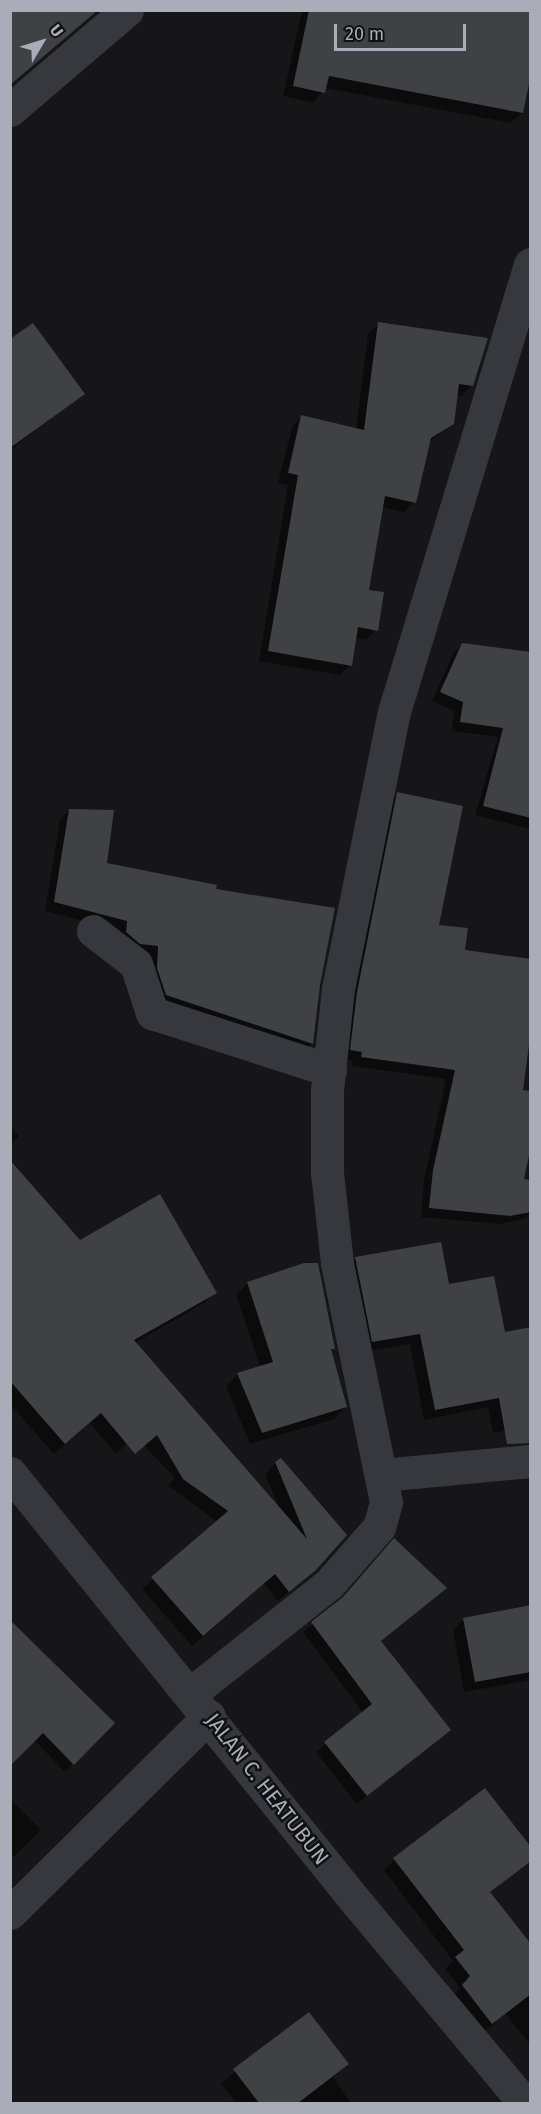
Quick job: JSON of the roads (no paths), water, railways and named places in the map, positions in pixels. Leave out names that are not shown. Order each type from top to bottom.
[{"type":"street","points":[[10,110],[127,10]]},
{"type":"street","points":[[10,1913],[200,1704],[321,1591],[361,1551],[379,1527],[386,1502],[382,1475],[355,1365],[337,1263],[327,1173],[330,1070],[338,989],[394,712],[531,264]]},
{"type":"street","points":[[93,931],[136,964],[152,1013],[330,1070]]},
{"type":"street","points":[[382,1475],[531,1461]]},
{"type":"street","name":"JALAN C. HEATUBUN","points":[[10,1473],[200,1704],[358,1904],[525,2103]]}]
